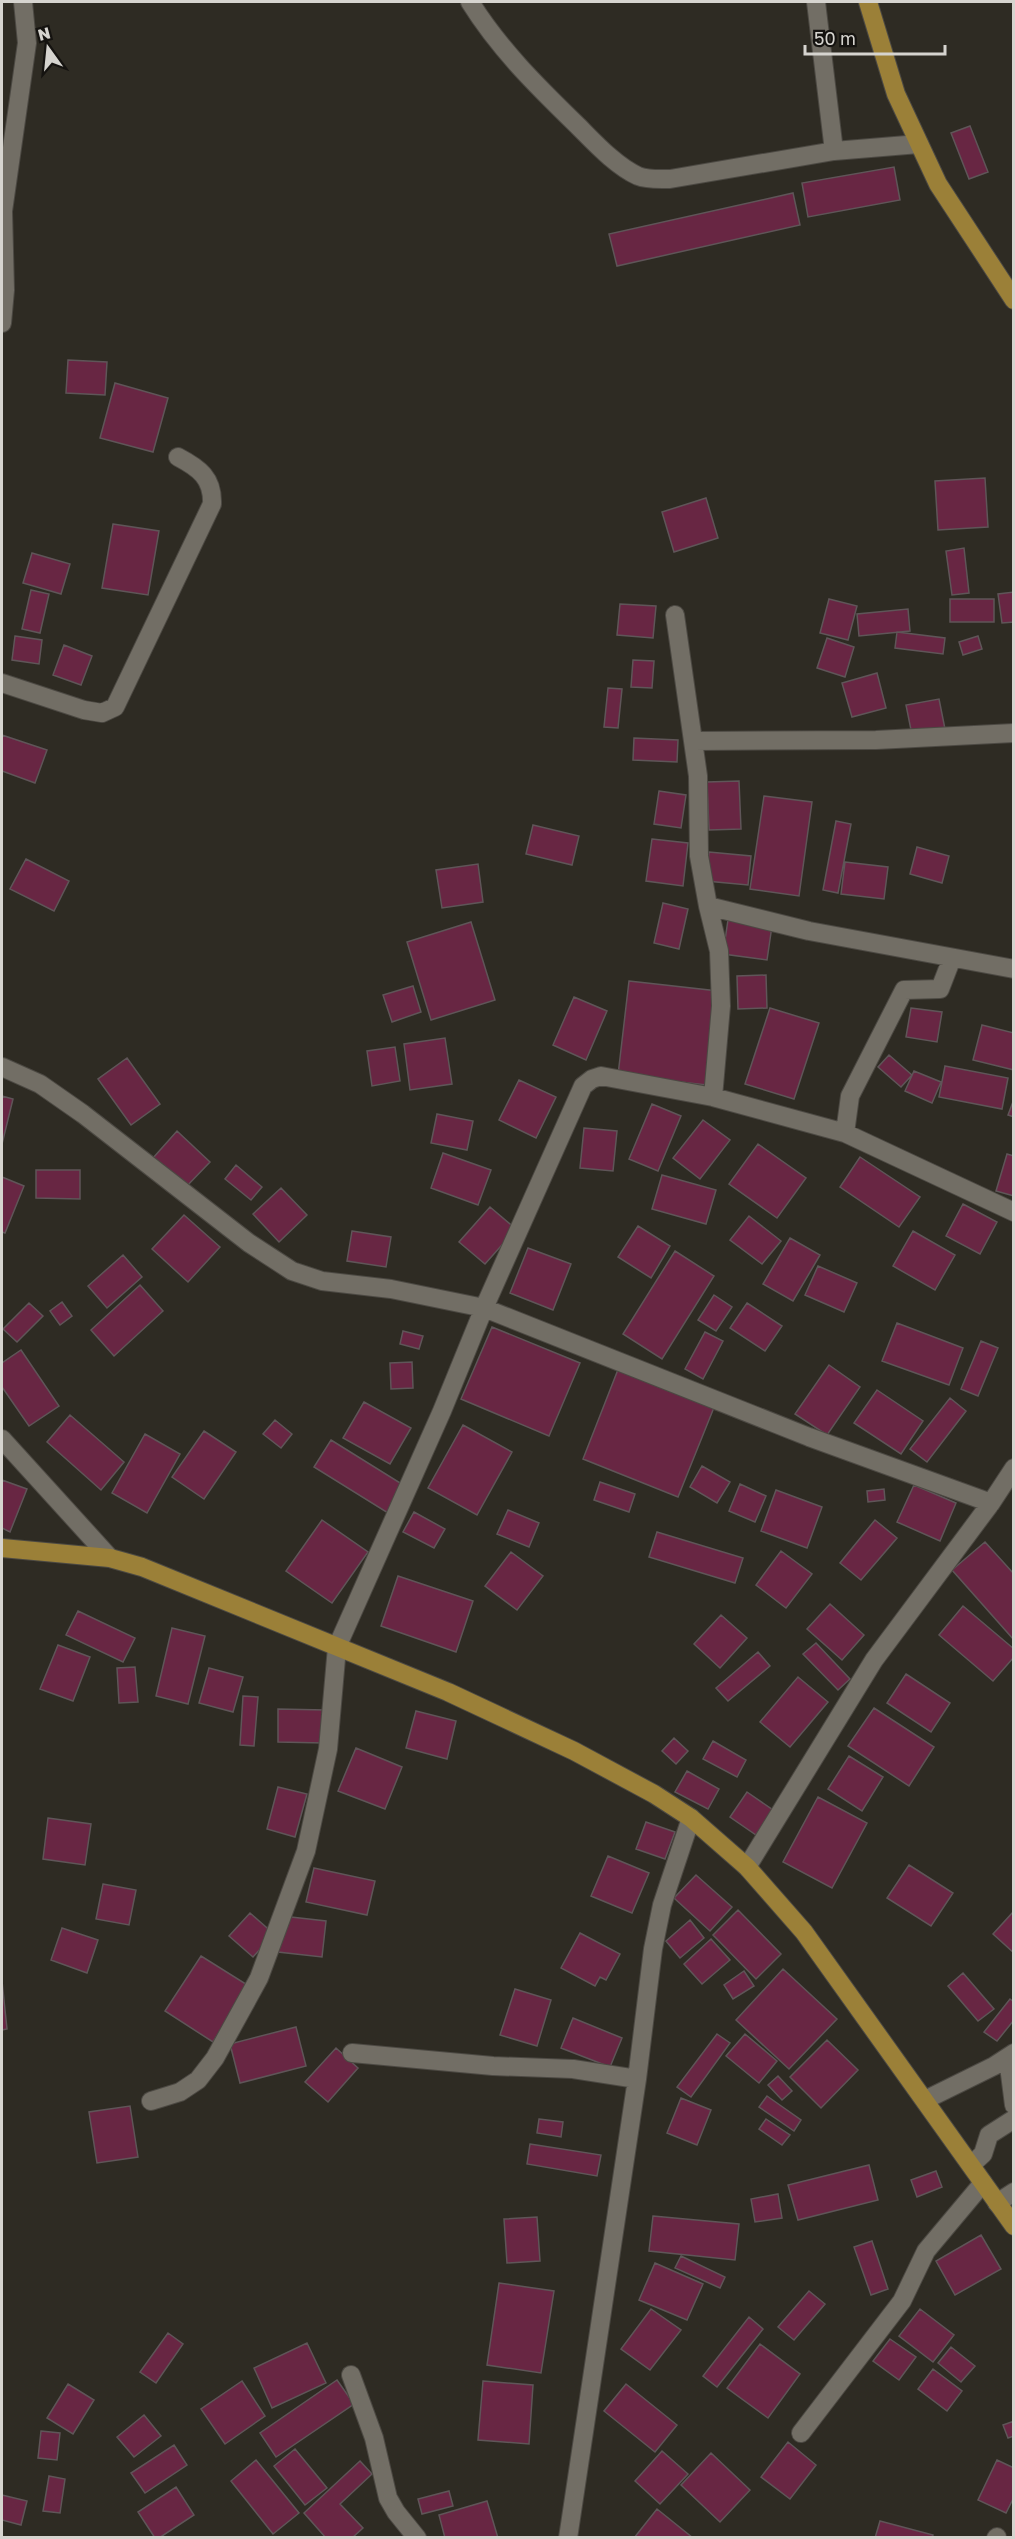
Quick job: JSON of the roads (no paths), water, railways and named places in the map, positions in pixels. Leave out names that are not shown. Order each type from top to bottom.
[{"type":"main road","points":[[868,2],[896,93],[938,184],[1014,300]]},
{"type":"main road","points":[[2,1548],[110,1558],[142,1567],[448,1692],[574,1751],[654,1794],[691,1818],[747,1867],[804,1932],[1014,2226]]},
{"type":"street","points":[[2,323],[5,290],[3,211],[27,43],[23,2]]},
{"type":"street","points":[[470,2],[488,31],[518,67],[603,150],[637,176],[650,180],[670,178],[834,151],[919,144]]},
{"type":"street","points":[[816,2],[834,151]]},
{"type":"street","points":[[2,683],[84,710],[102,713],[115,708],[212,504],[213,491],[201,470],[178,457]]},
{"type":"street","points":[[675,615],[698,776],[699,856],[719,951],[721,985],[713,1097]]},
{"type":"street","points":[[693,741],[876,740],[1014,733]]},
{"type":"street","points":[[708,906],[809,931],[1014,969]]},
{"type":"street","points":[[845,1133],[850,1096],[904,990],[940,989],[952,958]]},
{"type":"street","points":[[2,1067],[40,1084],[249,1243],[292,1271],[322,1281],[391,1289],[483,1308],[809,1437],[991,1503]]},
{"type":"street","points":[[151,2101],[180,2092],[198,2080],[215,2058],[259,1978],[306,1851],[328,1749],[337,1647],[442,1412],[483,1308],[584,1086],[592,1079],[602,1076],[713,1097],[845,1133],[1014,1212]]},
{"type":"street","points":[[2,1439],[110,1558]]},
{"type":"street","points":[[747,1867],[874,1660],[991,1503],[1014,1468]]},
{"type":"street","points":[[568,2538],[637,2079],[653,1949],[662,1905],[691,1818]]},
{"type":"street","points":[[352,2053],[493,2066],[582,2069],[637,2079]]},
{"type":"street","points":[[925,2100],[1011,2056],[1014,2105]]},
{"type":"street","points":[[971,2166],[983,2154],[989,2135],[1014,2119]]},
{"type":"street","points":[[801,2433],[902,2301],[926,2252],[983,2183]]},
{"type":"street","points":[[997,2203],[1014,2192]]},
{"type":"street","points":[[351,2375],[374,2438],[388,2498],[417,2538]]}]
